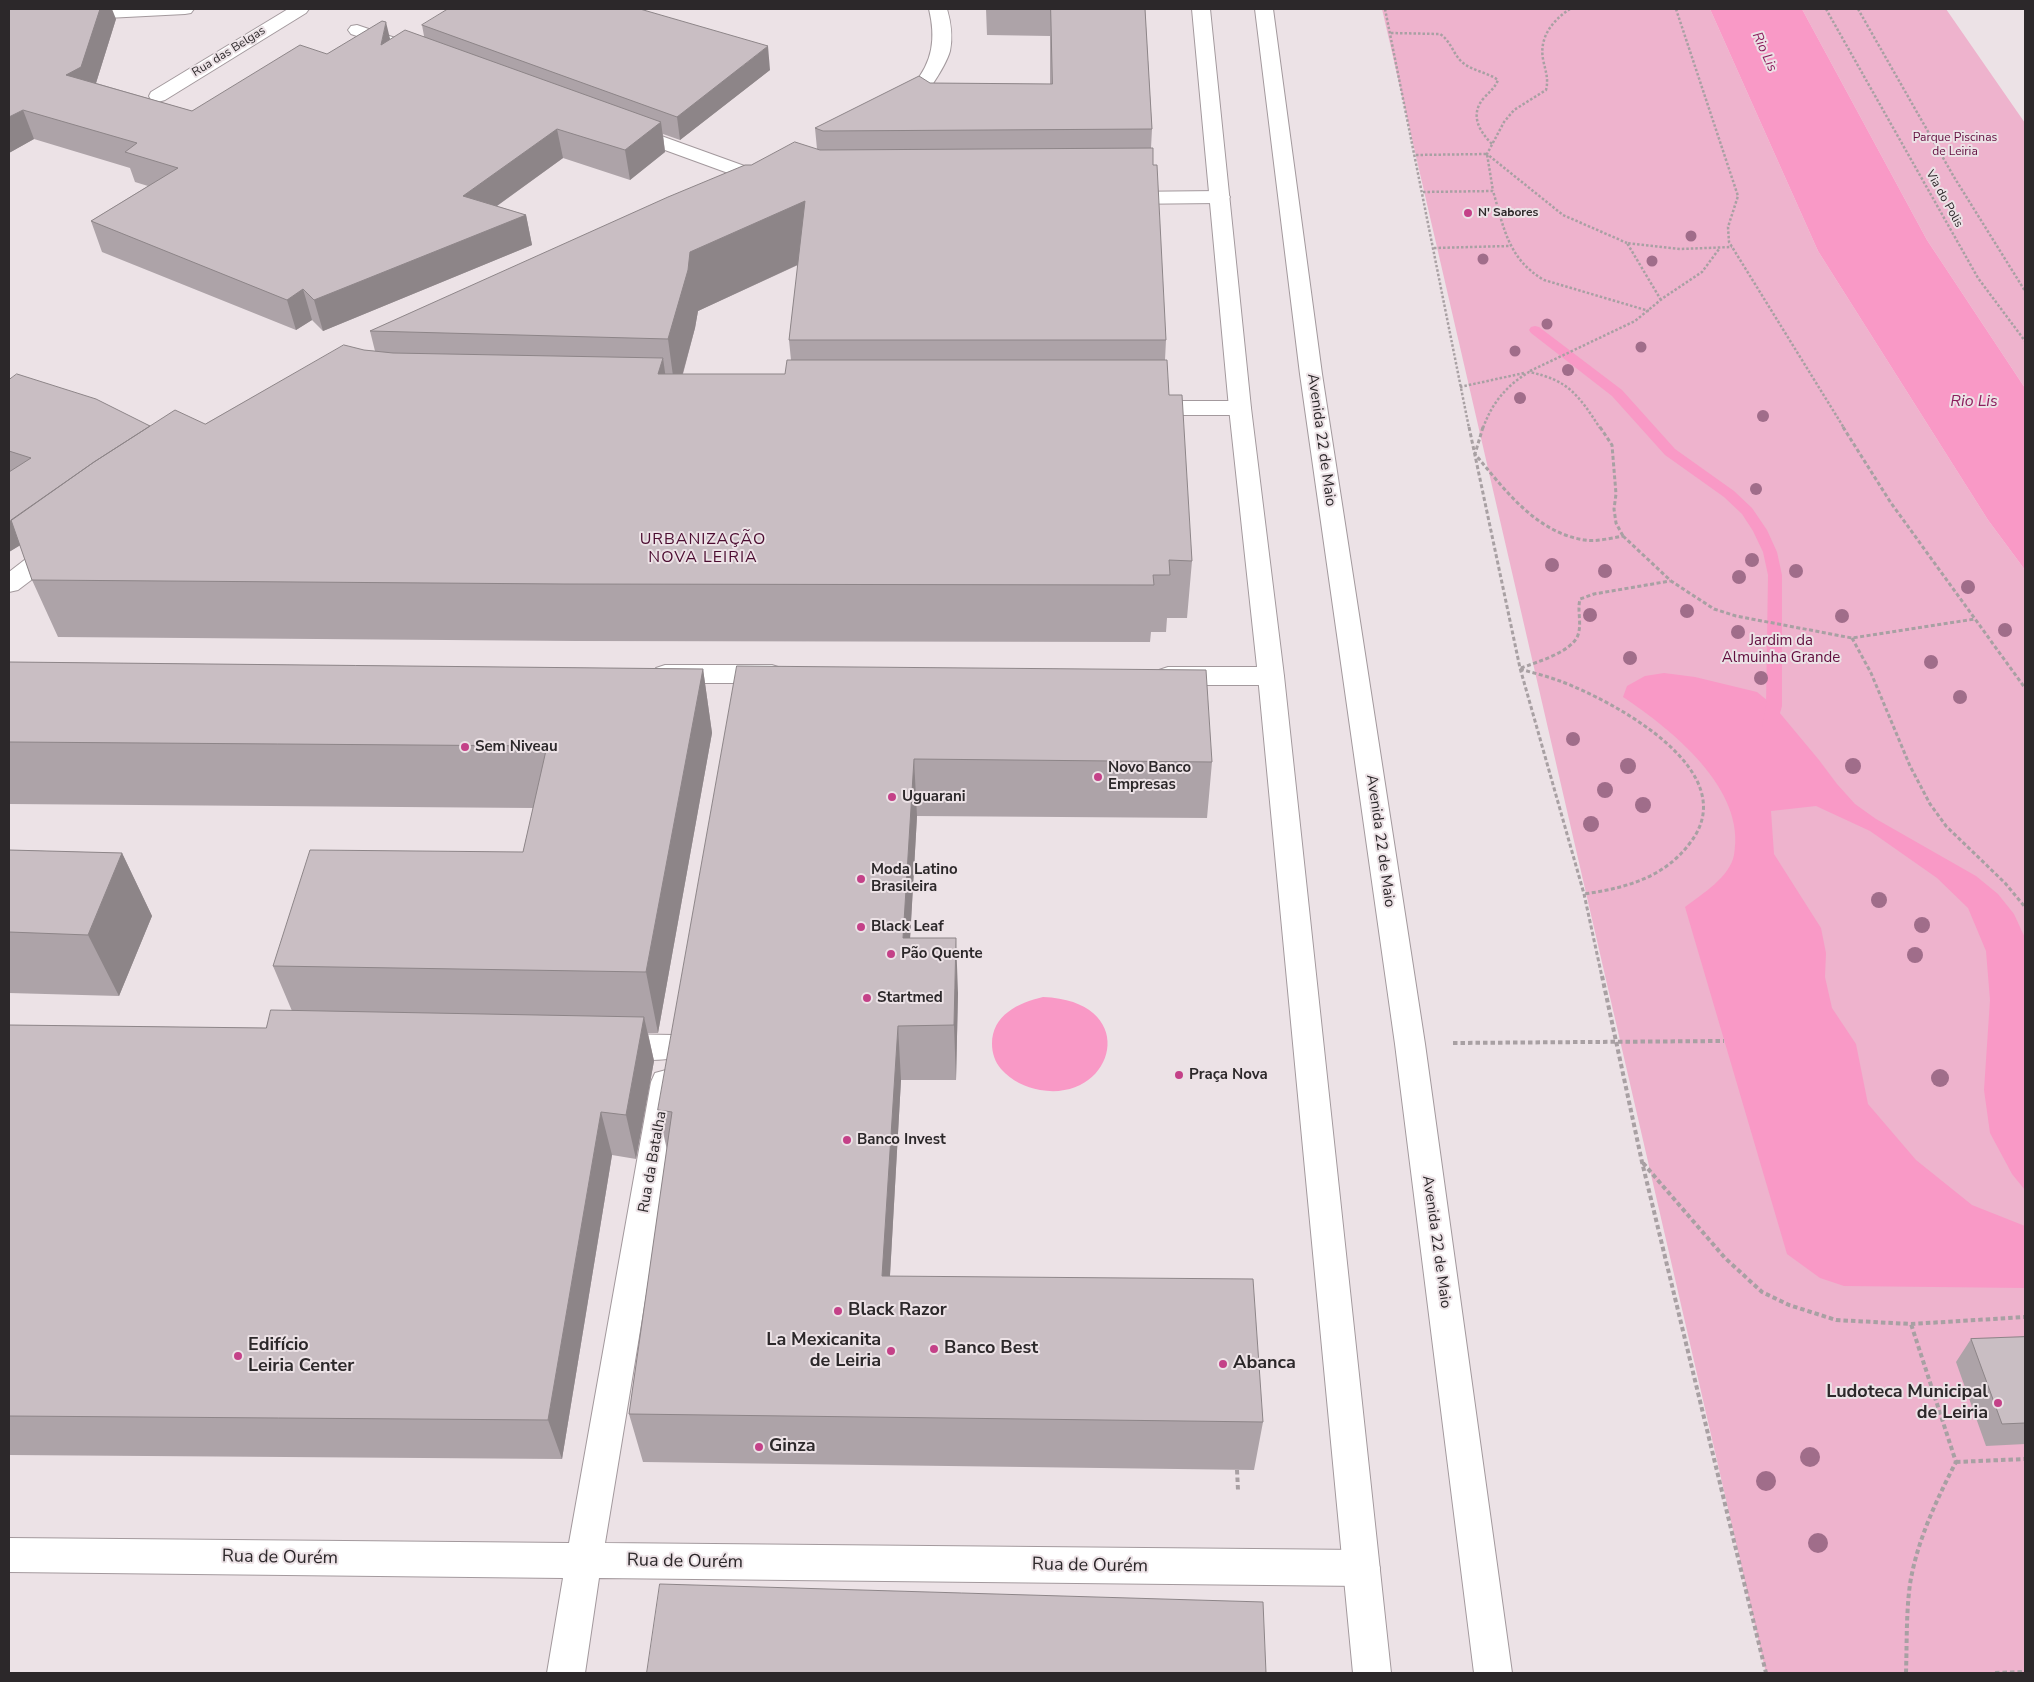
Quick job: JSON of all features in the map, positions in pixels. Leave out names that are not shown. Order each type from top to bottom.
[{"type":"main road","points":[[9,18],[185,9]]},
{"type":"main road","name":"Rua das Belgas","points":[[158,96],[300,9]]},
{"type":"main road","points":[[882,122],[921,89],[942,52],[943,32],[938,9]]},
{"type":"main road","points":[[1201,9],[1240,408],[1271,676],[1372,1673]]},
{"type":"main road","name":"Avenida 22 de Maio","points":[[1264,9],[1312,374],[1410,1044],[1493,1673]]},
{"type":"main road","points":[[357,30],[413,51]]},
{"type":"main road","points":[[609,123],[780,180],[741,194]]},
{"type":"main road","points":[[1103,198],[1220,197]]},
{"type":"main road","points":[[1130,408],[1240,408]]},
{"type":"main road","points":[[9,584],[73,536]]},
{"type":"main road","points":[[638,674],[734,688],[796,674]]},
{"type":"main road","points":[[1144,676],[1271,676]]},
{"type":"main road","name":"Rua da Batalha","points":[[566,1673],[678,1017]]},
{"type":"main road","points":[[584,1045],[673,1046]]},
{"type":"main road","name":"Rua de Ourém","points":[[9,1555],[1362,1568]]},
{"type":"path","points":[[1384,9],[1391,33],[1424,192],[1460,387],[1520,668],[1584,894],[1642,1162],[1766,1673]]},
{"type":"path","points":[[1570,9],[1554,21],[1546,32],[1542,47],[1543,59],[1548,70],[1549,79],[1546,90],[1514,110],[1504,122],[1487,154],[1493,192],[1509,246],[1522,266],[1531,274],[1649,311]]},
{"type":"path","points":[[1676,9],[1738,196],[1728,227],[1729,242],[1891,503],[2025,688]]},
{"type":"path","name":"Via do Polis","points":[[1826,9],[1978,278],[2025,341]]},
{"type":"path","points":[[1858,9],[1954,177],[2025,291]]},
{"type":"path","points":[[1391,33],[1440,34],[1446,37],[1459,59],[1467,66],[1493,76],[1498,80],[1497,84],[1482,100],[1476,113],[1477,124],[1481,133],[1492,144]]},
{"type":"path","points":[[1416,155],[1487,154],[1563,215],[1627,243],[1663,249],[1719,249],[1732,247]]},
{"type":"path","points":[[1424,192],[1493,192]]},
{"type":"path","points":[[1627,243],[1661,300]]},
{"type":"path","points":[[1434,248],[1509,246]]},
{"type":"path","points":[[1475,454],[1482,427],[1500,393],[1512,381],[1554,358],[1629,324],[1699,275],[1712,264],[1719,249]]},
{"type":"path","points":[[1460,387],[1528,372],[1550,376],[1568,387],[1582,401],[1612,444],[1616,494],[1614,508],[1616,523],[1623,536],[1635,550],[1671,581],[1714,609],[1852,638],[1874,636],[1975,618]]},
{"type":"path","points":[[1475,454],[1516,501],[1532,516],[1548,526],[1566,535],[1585,540],[1623,536]]},
{"type":"path","points":[[1520,668],[1567,649],[1578,638],[1580,625],[1577,609],[1580,599],[1594,594],[1671,581]]},
{"type":"path","points":[[1852,638],[1871,672],[1910,766],[1930,804],[1946,826],[2005,883],[2025,907]]},
{"type":"path","points":[[1520,668],[1561,681],[1644,725],[1678,754],[1697,780],[1704,803],[1702,826],[1688,850],[1657,874],[1626,887],[1584,894]]},
{"type":"path","points":[[1450,1043],[1724,1041]]},
{"type":"path","points":[[1642,1162],[1725,1258],[1762,1292],[1790,1305],[1836,1320],[1911,1324],[2025,1317]]},
{"type":"path","points":[[1906,1673],[1908,1603],[1916,1556],[1933,1505],[1956,1462],[1911,1324]]},
{"type":"path","points":[[1956,1462],[2025,1459]]},
{"type":"path","points":[[1237,1470],[1238,1490]]},
{"type":"path","points":[[1995,1673],[2025,1672]]},
{"type":"green space","name":"Jardim da Almuinha Grande","points":[[1382,9],[1710,9],[1818,251],[1988,520],[2025,570],[2025,1673],[1766,1673]]},
{"type":"green space","name":"Parque Piscinas de Leiria","points":[[1802,9],[1946,9],[2025,123],[2025,388],[1927,240]]},
{"type":"water","name":"Rio Lis","points":[[1710,9],[1802,9],[1927,240],[2025,388],[2025,570],[1988,520],[1818,251]]},
{"type":"water","points":[[1664,673],[1695,677],[1757,692],[1774,706],[1855,804],[1876,819],[1976,876],[1998,894],[2014,914],[2025,938],[2025,1190],[2012,1174],[1990,1133],[1984,1090],[1990,1000],[1986,951],[1968,908],[1937,878],[1870,831],[1816,806],[1771,811],[1774,854],[1821,928],[1826,953],[1825,977],[1832,1008],[1856,1044],[1868,1104],[1916,1160],[1972,1205],[2025,1226],[2025,1288],[1844,1286],[1820,1278],[1787,1254],[1685,907],[1721,878],[1731,863],[1734,855],[1735,831],[1729,807],[1717,784],[1683,744],[1623,697],[1627,686],[1645,676]]},
{"type":"water","points":[[1043,997],[1075,1003],[1095,1015],[1106,1032],[1107,1050],[1100,1067],[1086,1082],[1066,1090],[1040,1090],[1019,1083],[1001,1069],[993,1054],[993,1034],[996,1025],[1002,1018],[1016,1007]]},
{"type":"building","points":[[9,9],[100,9],[81,67],[66,75],[192,111],[300,45],[327,54],[382,21],[386,22],[381,45],[405,30],[661,122],[625,150],[557,129],[463,196],[526,215],[314,300],[303,289],[287,300],[91,221],[178,168],[125,152],[137,143],[23,110],[9,117]]},
{"type":"building","points":[[448,9],[640,9],[768,46],[677,117],[422,25]]},
{"type":"building","points":[[1051,9],[1145,9],[1152,129],[823,131],[815,128],[919,76],[930,83],[1052,84]]},
{"type":"building","points":[[795,142],[820,150],[1153,148],[1153,165],[1157,165],[1166,340],[789,340],[805,201],[690,252],[688,270],[668,339],[370,331],[668,197],[745,165],[751,165]]},
{"type":"building","points":[[344,345],[364,350],[393,353],[663,358],[658,374],[785,374],[787,360],[1167,360],[1169,395],[1182,395],[1192,561],[1169,560],[1170,575],[1153,575],[1154,585],[564,584],[32,580],[11,520],[94,462],[175,410],[205,424]]},
{"type":"building","points":[[17,374],[96,399],[150,426],[94,462],[9,522],[9,472],[31,458],[9,451],[9,380]]},
{"type":"building","points":[[9,662],[703,669],[646,972],[273,966],[310,850],[523,852],[547,746],[9,742]]},
{"type":"building","points":[[737,666],[1206,670],[1212,762],[914,759],[903,938],[956,938],[954,1025],[898,1026],[882,1276],[1253,1279],[1263,1422],[629,1414],[672,1112],[658,1110]]},
{"type":"building","points":[[9,850],[122,853],[88,935],[9,932]]},
{"type":"building","name":"Edifício Leiria Center","points":[[271,1010],[644,1017],[626,1115],[601,1112],[548,1420],[9,1416],[9,1025],[266,1028]]},
{"type":"building","points":[[2025,1337],[2025,1423],[2002,1424],[1971,1339]]},
{"type":"building","points":[[660,1584],[1263,1602],[1266,1673],[647,1673]]},
{"type":"waterway","points":[[1535,330],[1617,393],[1670,452],[1729,494],[1747,511],[1760,530],[1770,552],[1775,575],[1774,706],[1770,727]]},
{"type":"place","name":"N' Sabores","points":[[1468,213]]},
{"type":"place","name":"Sem Niveau","points":[[465,747]]},
{"type":"place","name":"Novo Banco Empresas","points":[[1098,777]]},
{"type":"place","name":"Uguarani","points":[[892,797]]},
{"type":"place","name":"Moda Latino Brasileira","points":[[861,879]]},
{"type":"place","name":"Black Leaf","points":[[861,927]]},
{"type":"place","name":"Pão Quente","points":[[891,954]]},
{"type":"place","name":"Startmed","points":[[867,998]]},
{"type":"place","name":"Praça Nova","points":[[1179,1075]]},
{"type":"place","name":"Banco Invest","points":[[847,1140]]},
{"type":"place","name":"Black Razor","points":[[838,1311]]},
{"type":"place","name":"Banco Best","points":[[934,1349]]},
{"type":"place","name":"La Mexicanita de Leiria","points":[[891,1351]]},
{"type":"place","name":"Edifício Leiria Center","points":[[238,1356]]},
{"type":"place","name":"Abanca","points":[[1223,1364]]},
{"type":"place","name":"Ludoteca Municipal de Leiria","points":[[1998,1403]]},
{"type":"place","name":"Ginza","points":[[759,1447]]},
{"type":"district","name":"URBANIZAÇÃO NOVA LEIRIA","points":[[703,549]]}]
